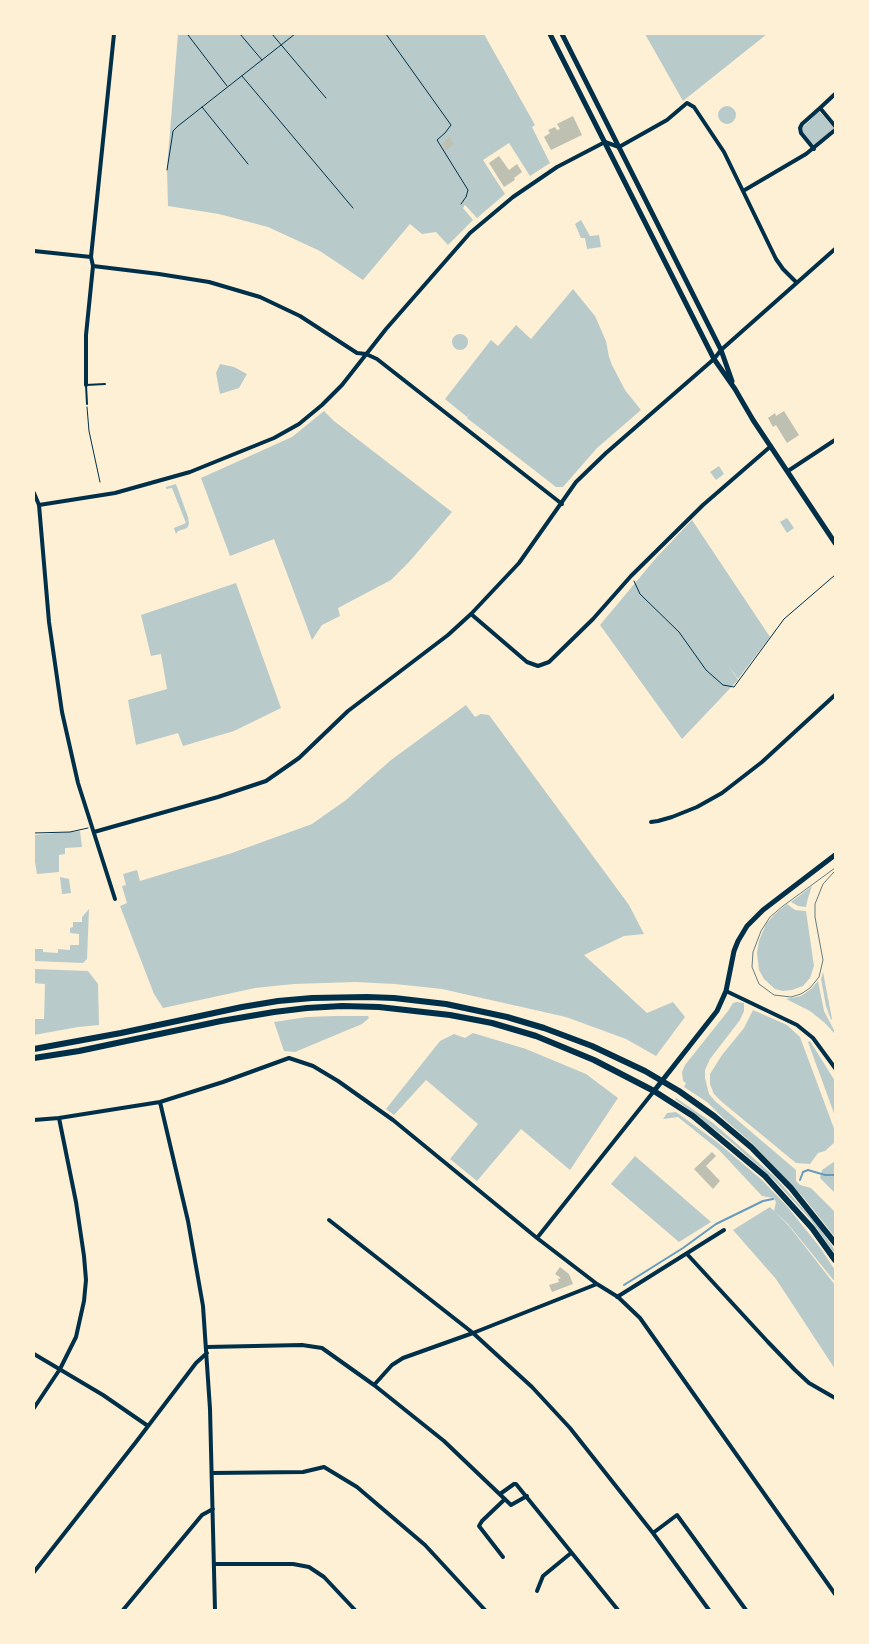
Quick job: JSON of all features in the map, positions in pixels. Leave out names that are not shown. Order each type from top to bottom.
[{"type":"main road","points":[[34,1049],[278,1001],[358,997],[394,998],[472,1009],[544,1028],[572,1038],[616,1057],[679,1091],[752,1148],[791,1188],[835,1243]]},
{"type":"main road","points":[[34,1058],[79,1051],[183,1028],[274,1012],[342,1006],[379,1007],[450,1014],[492,1023],[536,1036],[608,1066],[654,1091],[693,1116],[765,1176],[812,1228],[835,1260]]},
{"type":"street","points":[[86,385],[86,336],[93,266],[91,257],[114,34]]},
{"type":"street","points":[[550,34],[714,359],[835,543]]},
{"type":"street","points":[[562,34],[720,350],[735,389]]},
{"type":"street","points":[[814,149],[800,130],[802,124],[835,94]]},
{"type":"street","points":[[39,505],[102,496],[140,488],[206,467],[274,438],[299,424],[342,385],[386,329],[470,233],[513,197],[557,167],[605,142],[619,147],[667,120],[688,103],[691,104],[702,118],[724,152],[774,255],[783,269],[796,282]]},
{"type":"street","points":[[743,191],[814,149],[835,128],[820,108]]},
{"type":"street","points":[[94,832],[218,797],[266,781],[299,758],[348,711],[448,635],[471,614],[519,563],[576,482],[606,453],[714,359],[720,350],[835,249]]},
{"type":"street","points":[[34,251],[91,257]]},
{"type":"street","points":[[93,266],[209,282],[260,297],[300,316],[357,353],[366,354],[377,359],[562,504]]},
{"type":"street","points":[[788,471],[835,440]]},
{"type":"street","points":[[471,614],[526,662],[538,666],[549,662],[558,655],[631,576],[703,505],[771,446]]},
{"type":"street","points":[[34,493],[39,505],[49,622],[62,712],[78,783],[116,899]]},
{"type":"street","points":[[651,822],[658,822],[688,811],[722,792],[762,762],[835,695]]},
{"type":"street","points":[[537,1238],[717,1011],[726,991],[734,951],[747,926],[763,910],[835,854]]},
{"type":"street","points":[[726,991],[797,1025],[813,1038],[835,1068]]},
{"type":"street","points":[[34,1120],[59,1118],[160,1102],[289,1058],[313,1066],[338,1080],[393,1120],[537,1238],[617,1297],[645,1326],[835,1594]]},
{"type":"street","points":[[160,1102],[203,1306],[212,1473],[215,1610]]},
{"type":"street","points":[[34,1408],[60,1369],[76,1337],[84,1301],[86,1280],[76,1202],[59,1118]]},
{"type":"street","points":[[329,1220],[473,1333],[552,1407],[653,1534],[709,1610]]},
{"type":"street","points":[[617,1297],[724,1230]]},
{"type":"street","points":[[687,1254],[795,1370],[813,1386],[835,1398]]},
{"type":"street","points":[[374,1385],[392,1365],[403,1358],[473,1333],[597,1284]]},
{"type":"street","points":[[206,1347],[302,1345],[322,1348],[374,1385],[444,1442],[511,1505],[526,1496]]},
{"type":"street","points":[[34,1572],[196,1363],[207,1353]]},
{"type":"street","points":[[34,1354],[148,1426]]},
{"type":"street","points":[[212,1473],[303,1472],[324,1467],[357,1487],[425,1545],[485,1610]]},
{"type":"street","points":[[500,1494],[515,1484],[618,1610]]},
{"type":"street","points":[[503,1556],[480,1526],[482,1521],[505,1499]]},
{"type":"street","points":[[123,1610],[202,1515],[213,1509]]},
{"type":"street","points":[[653,1534],[677,1515],[746,1610]]},
{"type":"street","points":[[537,1591],[543,1576],[572,1553]]},
{"type":"street","points":[[214,1564],[293,1564],[309,1567],[324,1577],[355,1610]]},
{"type":"lane","points":[[87,404],[86,385],[105,384]]},
{"type":"path","points":[[189,34],[227,86]]},
{"type":"path","points":[[240,34],[262,60]]},
{"type":"path","points":[[272,34],[326,98]]},
{"type":"path","points":[[167,170],[173,131],[227,86],[295,34]]},
{"type":"path","points":[[386,34],[451,125],[436,140],[468,190],[461,204]]},
{"type":"path","points":[[241,76],[353,208]]},
{"type":"path","points":[[202,107],[248,164]]},
{"type":"path","points":[[87,404],[89,431],[100,482]]},
{"type":"path","points":[[631,576],[640,594],[679,632],[706,670],[723,685],[734,688],[784,619],[835,574]]},
{"type":"path","points":[[34,833],[70,832],[92,826]]},
{"type":"shaded area","points":[[178,34],[484,34],[535,125],[532,127],[550,163],[530,176],[509,143],[483,160],[505,194],[477,218],[465,205],[463,208],[473,220],[448,245],[436,232],[422,234],[410,224],[363,280],[320,251],[268,227],[219,214],[168,206],[167,168]]},
{"type":"shaded area","points":[[645,34],[767,34],[683,101]]},
{"type":"shaded area","points":[[727,106],[733,109],[736,115],[733,121],[727,124],[721,121],[718,115],[721,109]]},
{"type":"shaded area","points":[[819,111],[834,128],[814,146],[801,129]]},
{"type":"shaded area","points":[[581,220],[590,236],[599,235],[601,247],[587,249],[585,238],[581,238],[575,224]]},
{"type":"shaded area","points":[[573,289],[595,316],[606,341],[612,365],[625,390],[641,410],[597,448],[563,487],[556,487],[467,418],[471,412],[467,417],[445,399],[491,340],[498,346],[516,325],[531,339]]},
{"type":"shaded area","points":[[460,334],[468,342],[460,350],[452,342]]},
{"type":"shaded area","points":[[220,364],[234,367],[247,374],[239,388],[220,394],[216,373]]},
{"type":"shaded area","points":[[324,411],[334,421],[452,512],[391,580],[338,608],[340,616],[322,625],[312,640],[274,539],[230,556],[201,478],[292,437]]},
{"type":"shaded area","points":[[719,466],[724,474],[716,480],[710,472]]},
{"type":"shaded area","points":[[176,484],[189,524],[187,528],[178,531],[176,534],[174,528],[186,523],[172,488],[166,489],[166,487]]},
{"type":"shaded area","points":[[787,518],[794,528],[787,533],[780,522]]},
{"type":"shaded area","points":[[692,520],[770,637],[738,679],[726,662],[738,680],[682,739],[600,625],[656,558]]},
{"type":"shaded area","points":[[236,583],[281,708],[234,731],[183,746],[178,733],[136,745],[128,700],[167,689],[161,654],[151,656],[141,615]]},
{"type":"shaded area","points":[[466,705],[475,717],[481,714],[489,715],[629,905],[644,934],[624,936],[584,955],[647,1013],[673,1002],[685,1017],[656,1056],[626,1039],[566,1017],[442,989],[395,984],[355,982],[294,984],[255,988],[163,1008],[154,994],[120,906],[127,903],[122,886],[126,885],[123,874],[137,870],[140,881],[232,853],[312,824],[346,800],[391,760]]},
{"type":"shaded area","points":[[80,831],[82,847],[65,848],[65,854],[59,855],[59,872],[37,874],[34,862],[34,835]]},
{"type":"shaded area","points":[[60,877],[69,879],[71,893],[62,894]]},
{"type":"shaded area","points":[[812,886],[806,907],[798,906],[791,902]]},
{"type":"shaded area","points":[[787,904],[795,910],[806,911],[814,966],[810,978],[803,986],[783,991],[775,989],[764,979],[759,970],[757,953],[759,941],[766,924]]},
{"type":"shaded area","points":[[89,909],[87,959],[83,963],[34,961],[34,949],[58,953],[58,949],[70,950],[70,945],[79,945],[79,934],[70,933],[70,928],[73,927],[73,922],[82,922],[82,917]]},
{"type":"shaded area","points":[[34,969],[88,971],[98,984],[99,1025],[34,1035],[34,1019],[44,1019],[45,984],[34,983]]},
{"type":"shaded area","points":[[823,972],[831,1020],[826,1006],[821,979]]},
{"type":"shaded area","points":[[818,981],[824,1011],[834,1033],[810,1011],[786,999],[801,996]]},
{"type":"shaded area","points":[[733,1003],[744,1003],[744,1011],[740,1020],[710,1059],[705,1070],[709,1094],[796,1170],[796,1181],[800,1185],[811,1188],[835,1212],[835,1237],[804,1198],[753,1144],[707,1102],[684,1087],[686,1083],[683,1081],[682,1072],[685,1065]]},
{"type":"shaded area","points":[[753,1010],[787,1025],[800,1037],[835,1131],[835,1142],[825,1151],[818,1153],[810,1164],[796,1163],[722,1102],[714,1094],[710,1084],[710,1074],[722,1055],[744,1028]]},
{"type":"shaded area","points":[[368,1016],[369,1018],[362,1024],[295,1052],[284,1051],[274,1022],[307,1017]]},
{"type":"shaded area","points":[[473,1033],[526,1049],[586,1074],[618,1098],[570,1170],[521,1129],[477,1181],[450,1159],[478,1124],[426,1080],[394,1115],[386,1109],[440,1041],[454,1034],[465,1038]]},
{"type":"shaded area","points":[[810,1041],[835,1081],[835,1116],[808,1042]]},
{"type":"shaded area","points":[[676,1098],[713,1123],[775,1177],[818,1226],[835,1250],[835,1254],[810,1219],[773,1179],[730,1141]]},
{"type":"shaded area","points":[[676,1112],[717,1142],[762,1180],[785,1204],[819,1246],[835,1270],[835,1282],[788,1224],[775,1212],[789,1226],[835,1285],[835,1369],[776,1279],[733,1230],[770,1207],[774,1211],[776,1202],[773,1198],[762,1196],[719,1150],[678,1117],[663,1119],[667,1113]]},
{"type":"shaded area","points":[[635,1156],[711,1222],[679,1242],[611,1184]]},
{"type":"shaded area","points":[[835,1161],[835,1193],[820,1178],[822,1170]]},
{"type":"building","points":[[573,116],[582,135],[551,150],[544,137],[550,133],[548,130],[555,127],[557,130],[560,129],[557,124]]},
{"type":"building","points":[[449,137],[454,144],[446,150],[442,144]]},
{"type":"building","points":[[499,156],[509,170],[517,164],[522,172],[514,178],[515,180],[504,187],[489,163]]},
{"type":"building","points":[[784,411],[799,435],[787,443],[776,425],[773,427],[768,418],[775,413],[776,416]]},
{"type":"building","points":[[712,1152],[716,1156],[706,1166],[720,1181],[713,1189],[694,1169]]},
{"type":"building","points":[[560,1267],[569,1274],[573,1284],[552,1292],[549,1285],[559,1282],[558,1279],[561,1278],[555,1274]]},
{"type":"waterway","points":[[800,1180],[803,1172],[808,1170],[825,1175],[835,1175]]},
{"type":"waterway","points":[[624,1285],[683,1248],[716,1224],[763,1201],[773,1199]]},
{"type":"tram line","points":[[834,872],[823,884],[815,904],[815,917],[823,960],[819,977],[810,988],[801,994],[791,997],[774,995],[759,984],[752,967],[753,952],[761,931],[770,917],[835,868]]}]
